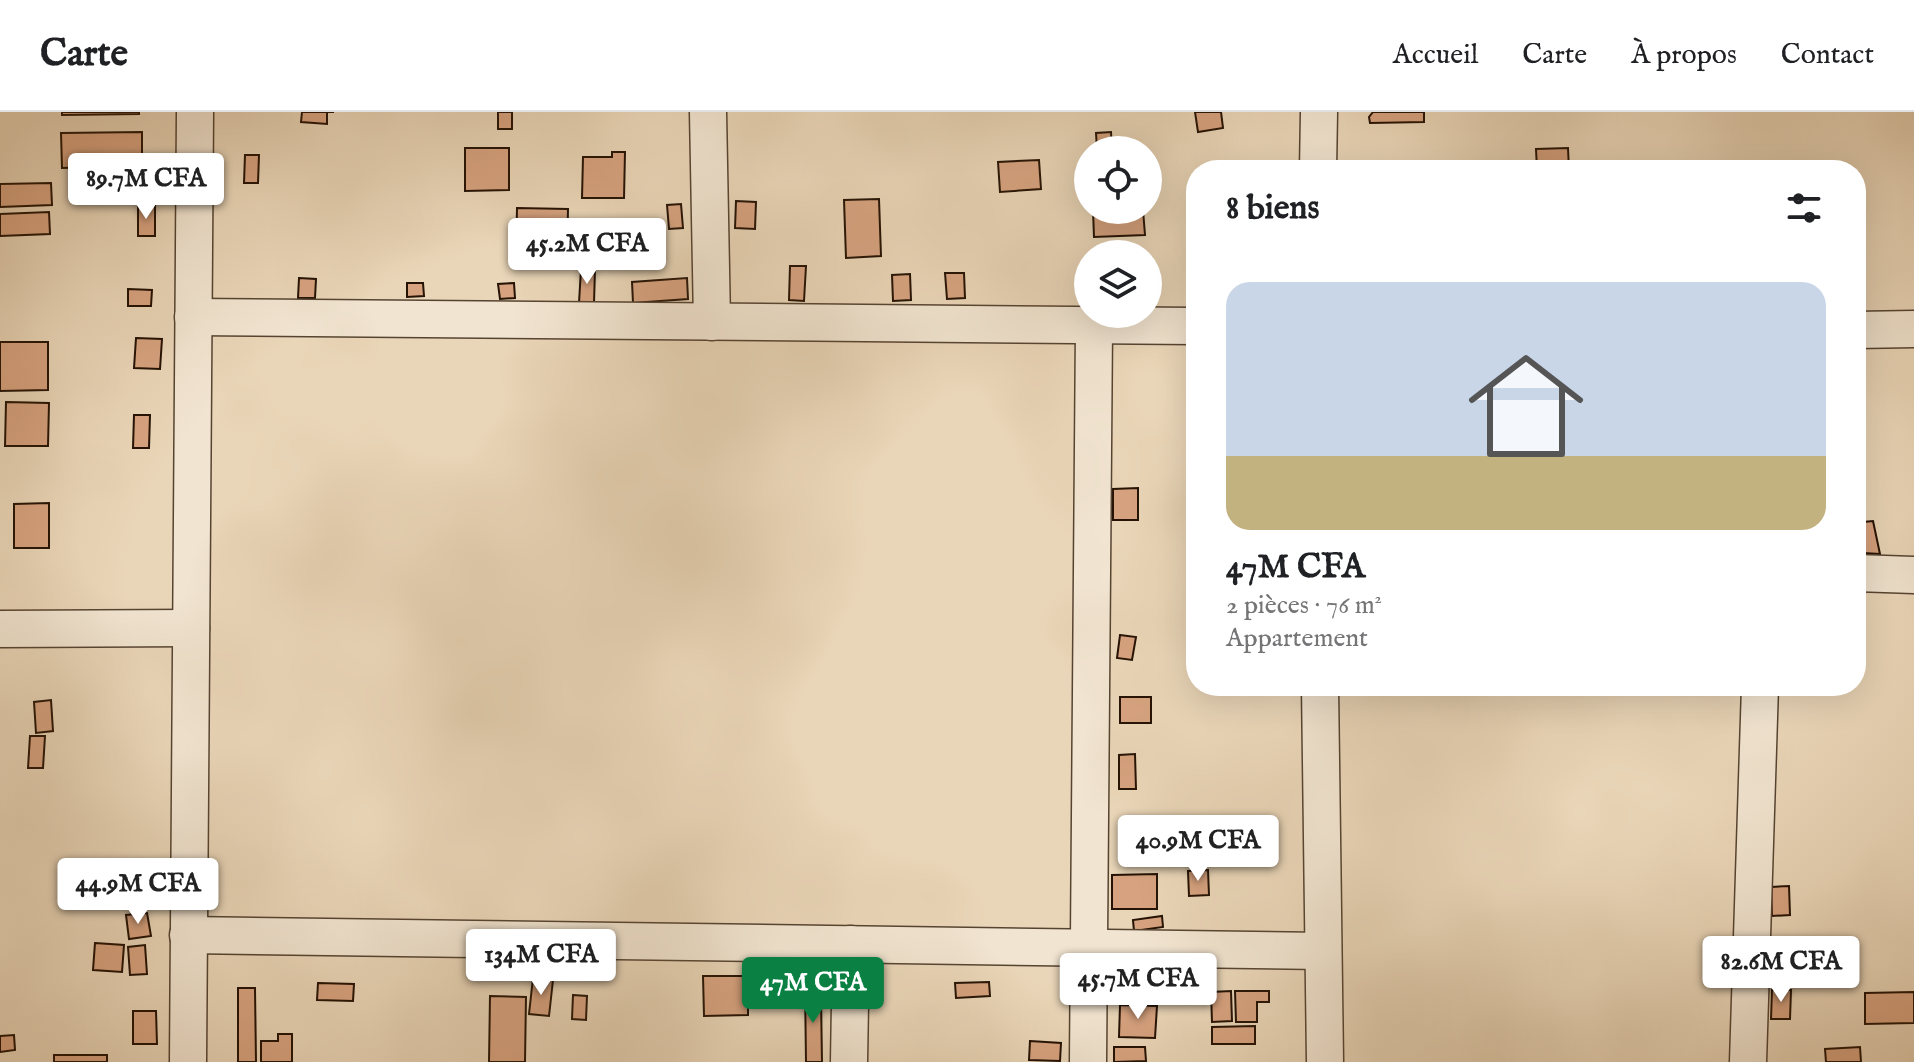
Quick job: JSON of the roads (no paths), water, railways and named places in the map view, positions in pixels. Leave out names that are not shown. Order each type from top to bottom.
[{"type":"street","points":[[188,1062],[195,112]]},
{"type":"street","points":[[708,112],[712,322]]},
{"type":"street","points":[[1318,160],[1319,112]]},
{"type":"street","points":[[193,317],[1074,326]]},
{"type":"street","points":[[1162,326],[1186,326]]},
{"type":"street","points":[[1088,1062],[1094,328]]},
{"type":"street","points":[[1866,330],[1914,329]]},
{"type":"street","points":[[1866,573],[1914,575]]},
{"type":"street","points":[[0,629],[191,628]]},
{"type":"street","points":[[1320,696],[1325,1062]]},
{"type":"street","points":[[1748,1062],[1760,696]]},
{"type":"street","points":[[188,935],[1323,951]]},
{"type":"street","points":[[849,1062],[851,944]]}]
